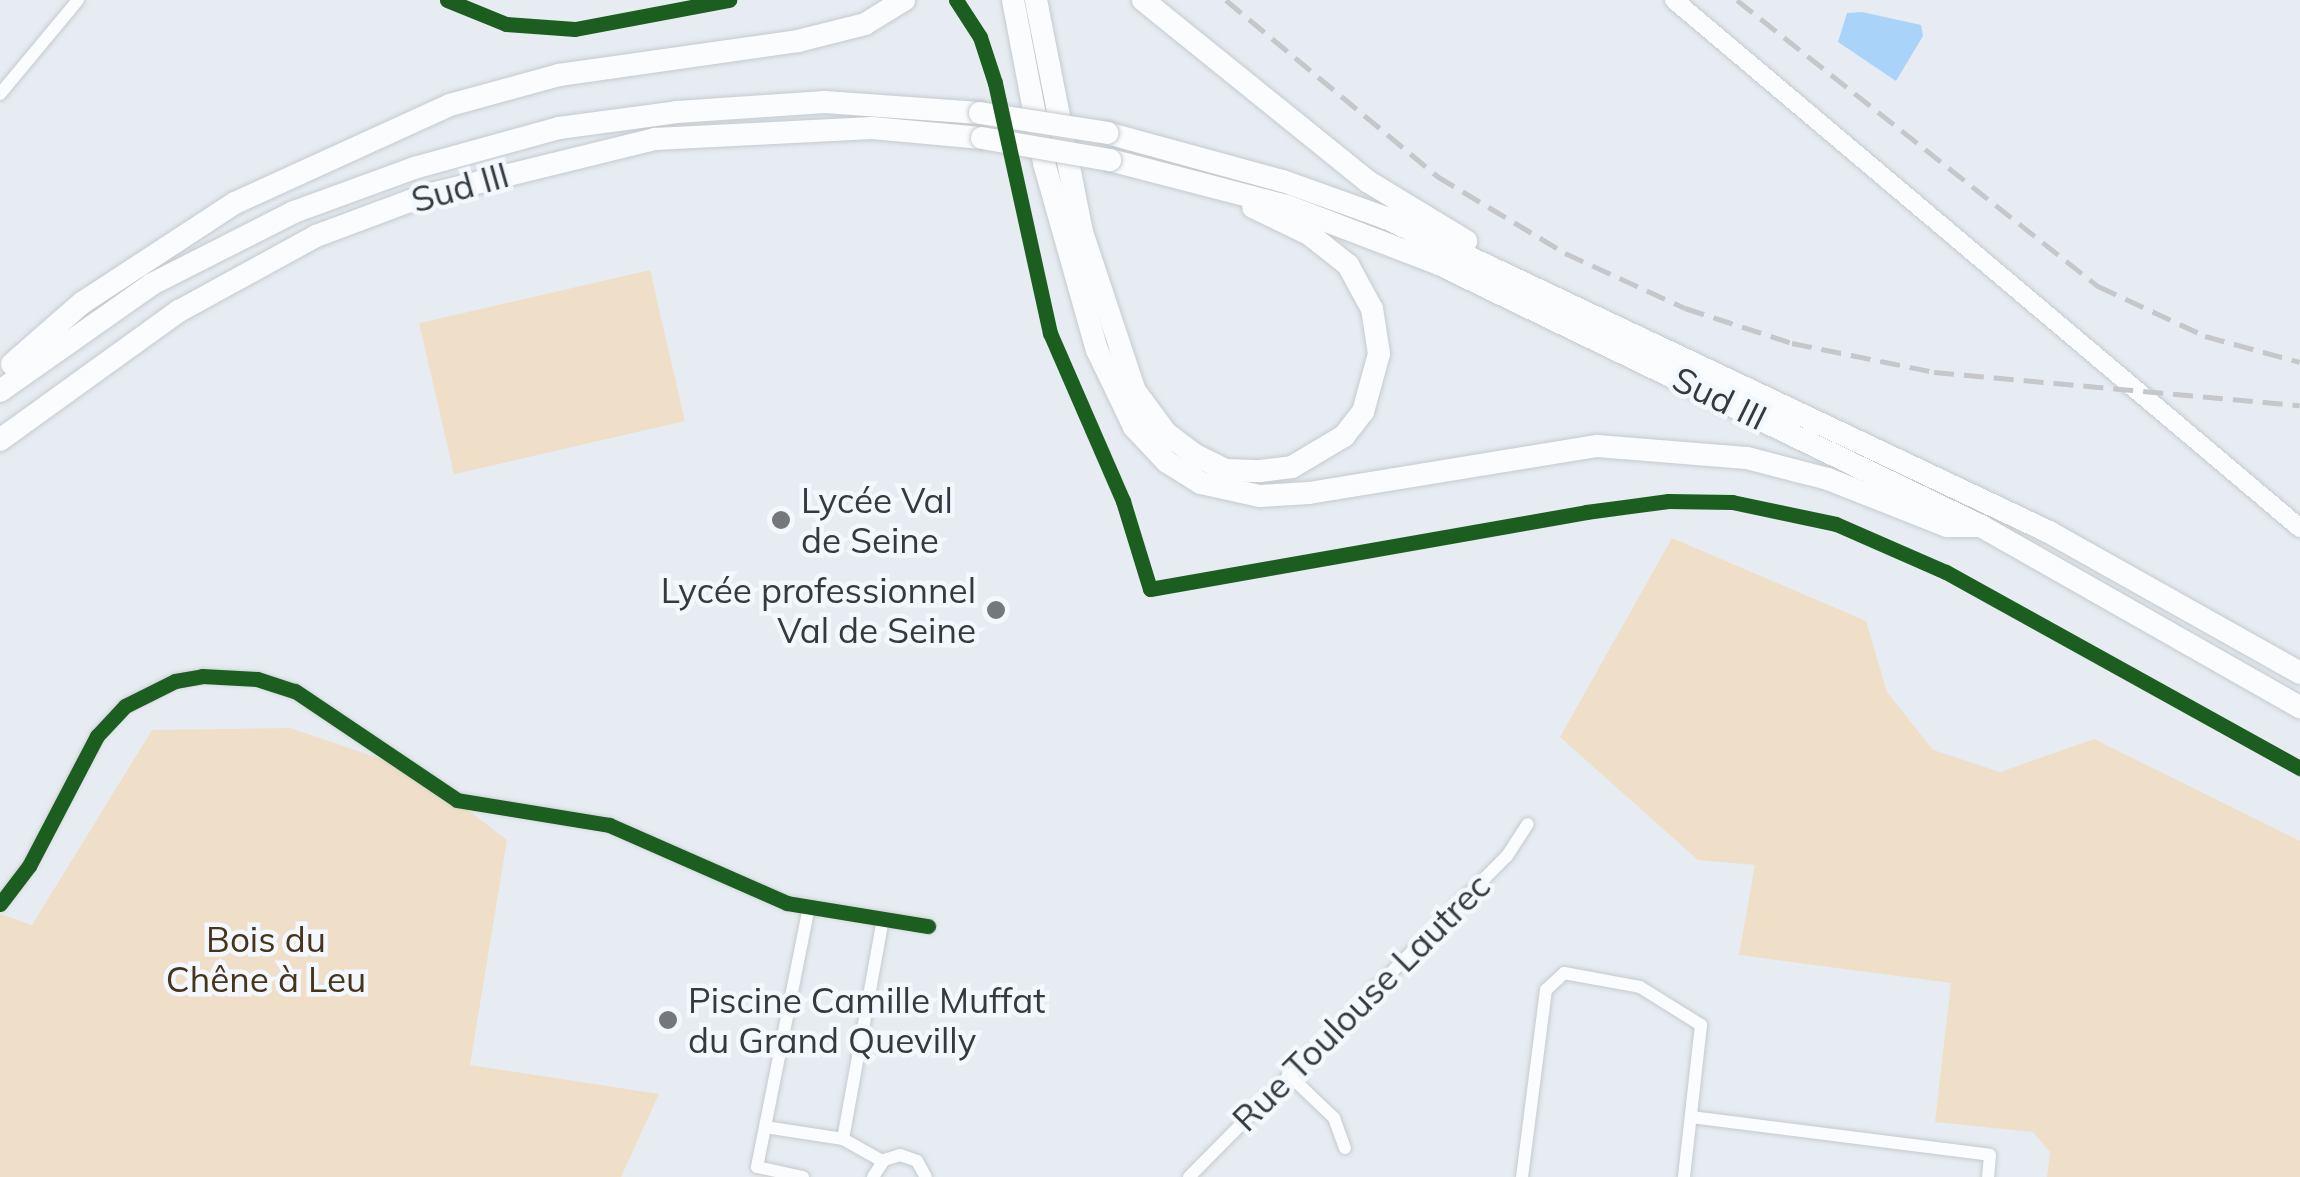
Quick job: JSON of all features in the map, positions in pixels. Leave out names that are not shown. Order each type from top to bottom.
[{"type":"highway","points":[[0,374],[154,252],[337,151],[450,105],[541,80],[798,41],[865,24],[904,0]]},
{"type":"highway","points":[[1013,0],[1044,164],[1097,350],[1134,428],[1166,462],[1201,483],[1260,496],[1308,493],[1597,446],[1747,458],[1828,479],[1946,526],[1981,526]]},
{"type":"highway","points":[[1036,0],[1082,232],[1136,391],[1166,433],[1197,456],[1226,470],[1292,467],[1322,454],[1363,412],[1379,354],[1372,310],[1348,265],[1309,234],[1205,184]]},
{"type":"highway","points":[[1143,0],[1367,181],[1473,244],[1493,268]]},
{"type":"highway","name":"Sud III","points":[[0,391],[166,276],[294,212],[414,168],[558,128],[677,112],[824,102],[980,113],[1107,133],[1284,180],[1386,218],[2049,532],[2300,673]]},
{"type":"highway","name":"Sud III","points":[[0,440],[179,311],[316,236],[423,196],[561,158],[754,129],[872,128],[982,138],[1110,160],[1287,206],[1439,264],[1981,526],[2300,707]]},
{"type":"street","points":[[0,94],[78,0]]},
{"type":"street","points":[[1674,0],[2300,528]]},
{"type":"street","points":[[0,904],[29,866],[97,736],[125,706],[175,681],[202,676],[257,679],[295,691],[456,800],[621,828],[787,903],[928,926]]},
{"type":"street","name":"Rue Toulouse Lautrec","points":[[1189,1177],[1506,856],[1528,824]]},
{"type":"street","points":[[803,1177],[757,1168],[809,907]]},
{"type":"street","points":[[842,1139],[883,919]]},
{"type":"street","points":[[1522,1177],[1546,990],[1564,973],[1640,987],[1702,1025],[1684,1177]]},
{"type":"street","points":[[1288,1074],[1334,1118],[1345,1148]]},
{"type":"street","points":[[1691,1117],[1990,1156],[1988,1177]]},
{"type":"street","points":[[765,1126],[842,1139],[882,1162],[909,1156],[927,1175]]},
{"type":"street","points":[[873,1177],[882,1162]]},
{"type":"green space","points":[[650,270],[685,421],[454,474],[419,323]]},
{"type":"green space","points":[[1672,538],[1866,621],[1887,692],[1933,750],[2000,772],[2094,739],[2300,841],[2300,1177],[2047,1177],[2050,1152],[2033,1132],[1935,1122],[1951,983],[1739,955],[1755,865],[1698,860],[1560,737]]},
{"type":"green space","name":"Bois du Chêne à Leu","points":[[290,728],[417,771],[507,840],[470,1065],[659,1094],[621,1177],[0,1177],[0,914],[32,925],[152,730]]},
{"type":"water","points":[[1862,12],[1921,25],[1923,36],[1896,81],[1838,42],[1847,13]]},
{"type":"railway","points":[[1226,0],[1437,176],[1565,253],[1685,308],[1792,343],[1934,372],[2300,405]]},
{"type":"railway","points":[[1737,0],[2098,286],[2205,336],[2300,362]]},
{"type":"cycle path","points":[[447,0],[506,24],[575,29],[729,0]]},
{"type":"cycle path","points":[[956,0],[980,37],[995,83],[1050,333],[1123,501],[1150,589],[1586,512],[1668,501],[1732,502],[1836,524],[1946,572],[2300,768]]},
{"type":"cycle path","points":[[0,904],[29,866],[97,736],[125,706],[175,681],[202,676],[257,679],[295,691],[457,800],[609,825],[787,903],[928,926]]},
{"type":"place","name":"Lycée Val de Seine","points":[[781,520]]},
{"type":"place","name":"Lycée professionnel Val de Seine","points":[[996,610]]},
{"type":"place","name":"Piscine Camille Muffat du Grand Quevilly","points":[[668,1020]]}]
